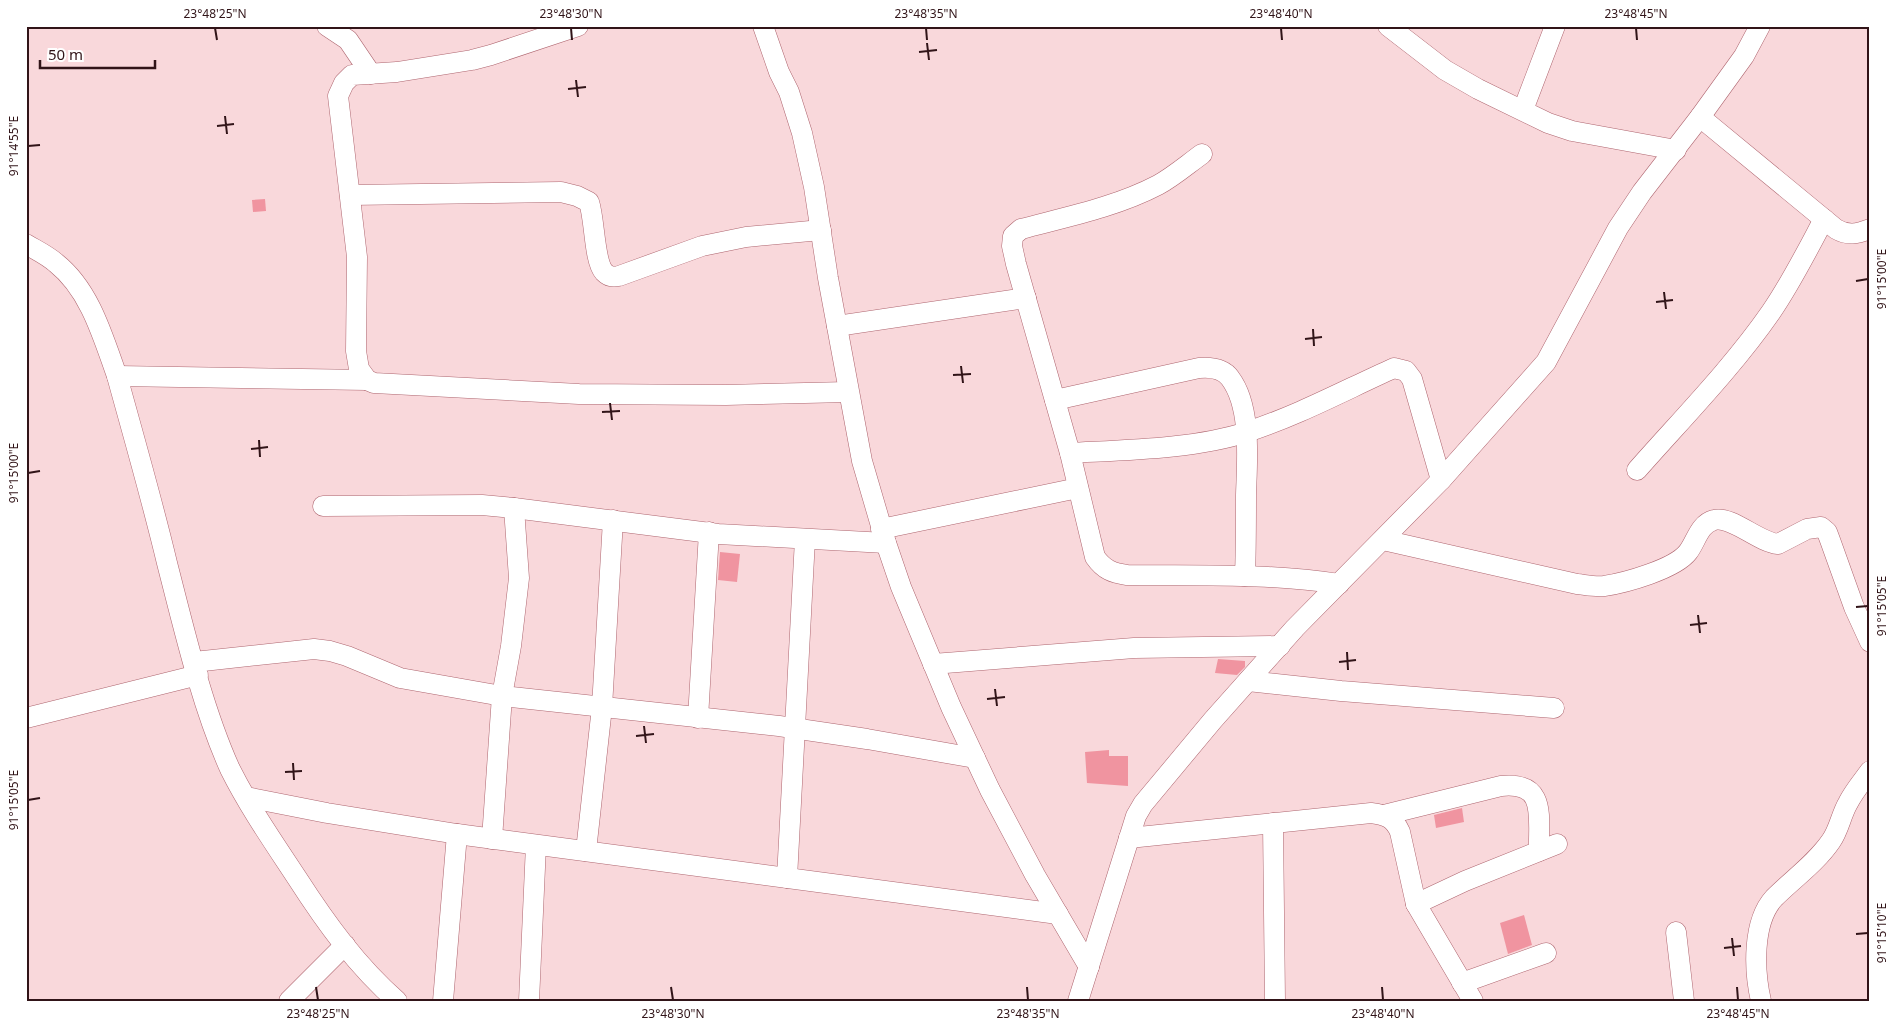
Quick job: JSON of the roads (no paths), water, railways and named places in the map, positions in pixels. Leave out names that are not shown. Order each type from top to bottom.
[{"type":"street","points":[[327,26],[348,33],[372,74]]},
{"type":"street","points":[[367,380],[359,369],[356,351],[357,257],[338,96],[344,83],[352,75],[397,72],[491,55],[578,26]]},
{"type":"street","points":[[763,26],[800,124],[814,187],[848,392],[862,461],[883,536],[901,587],[975,758],[1035,875],[1089,967]]},
{"type":"street","points":[[1388,26],[1445,70],[1478,89],[1548,123],[1572,131],[1676,150]]},
{"type":"street","points":[[1522,110],[1555,26]]},
{"type":"street","points":[[1078,1001],[1136,816],[1152,792],[1280,646],[1441,480],[1546,362],[1618,228],[1642,192],[1676,150],[1744,56],[1760,26]]},
{"type":"street","points":[[1700,117],[1843,234],[1853,234],[1870,229]]},
{"type":"street","points":[[1202,154],[1159,184],[1150,188],[1098,208],[1021,229],[1013,236],[1014,255],[1070,453],[1095,557],[1101,565],[1112,573],[1128,575],[1245,576],[1310,580],[1339,584]]},
{"type":"street","points":[[350,195],[561,192],[578,196],[589,202],[593,213],[599,262],[604,272],[611,277],[619,276],[702,246],[746,237],[821,230]]},
{"type":"street","points":[[1636,470],[1762,324],[1788,284],[1824,219]]},
{"type":"street","points":[[26,244],[56,263],[78,287],[92,310],[104,338],[117,376],[196,669],[230,769],[311,899],[345,945],[375,980],[397,1001]]},
{"type":"street","points":[[837,326],[1026,298]]},
{"type":"street","points":[[1055,400],[1199,368],[1219,369],[1230,377],[1239,397],[1247,432],[1245,576]]},
{"type":"street","points":[[1070,453],[1182,444],[1214,440],[1247,432],[1302,412],[1394,368],[1406,371],[1412,379],[1441,480]]},
{"type":"street","points":[[117,376],[367,380],[374,383],[579,394],[726,395],[848,392]]},
{"type":"street","points":[[322,506],[482,506],[514,508],[709,532],[805,539],[883,536],[1078,488]]},
{"type":"street","points":[[492,838],[502,696],[514,630],[519,578],[514,508]]},
{"type":"street","points":[[586,852],[602,707],[613,520]]},
{"type":"street","points":[[1383,540],[1577,584],[1599,586],[1646,575],[1676,564],[1688,553],[1699,532],[1714,520],[1725,520],[1761,540],[1778,544],[1807,529],[1821,527],[1827,532],[1854,607],[1870,642]]},
{"type":"street","points":[[698,718],[709,532]]},
{"type":"street","points":[[787,878],[805,539]]},
{"type":"street","points":[[933,664],[1134,648],[1280,646]]},
{"type":"street","points":[[26,718],[196,669],[314,649],[347,656],[400,678],[502,696],[794,729],[867,739],[975,758]]},
{"type":"street","points":[[1248,681],[1341,691],[1554,708]]},
{"type":"street","points":[[1761,1001],[1758,988],[1757,944],[1762,919],[1772,900],[1819,856],[1831,840],[1847,805],[1870,772]]},
{"type":"street","points":[[1129,838],[1371,813],[1384,815],[1501,786],[1514,785],[1527,788],[1538,804],[1548,848],[1465,881],[1416,904]]},
{"type":"street","points":[[246,797],[327,813],[457,834],[1058,914]]},
{"type":"street","points":[[1384,815],[1396,823],[1400,832],[1416,904],[1473,1001]]},
{"type":"street","points":[[1273,823],[1275,1001]]},
{"type":"street","points":[[443,1001],[457,834]]},
{"type":"street","points":[[529,1001],[536,844]]},
{"type":"street","points":[[1676,932],[1684,1001]]},
{"type":"street","points":[[289,1001],[345,945]]},
{"type":"street","points":[[1462,983],[1546,953]]}]
